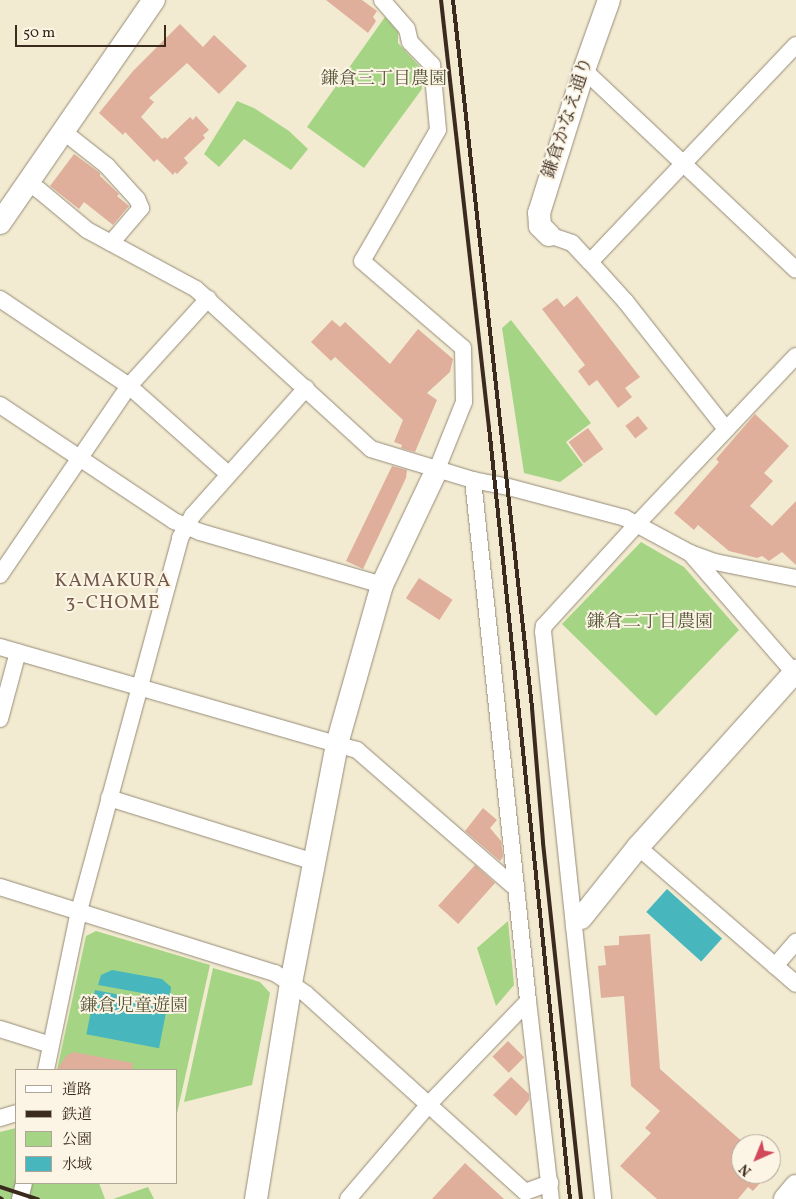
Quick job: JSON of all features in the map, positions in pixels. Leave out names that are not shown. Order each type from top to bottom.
[{"type":"street","points":[[0,223],[154,0]]},
{"type":"street","points":[[256,1199],[291,983],[337,744],[382,585],[437,469],[464,402],[463,348],[362,261],[438,130],[432,66],[410,42],[407,29],[382,0]]},
{"type":"street","name":"鎌倉かなえ通り","points":[[549,235],[540,226],[539,213],[584,70],[609,0]]},
{"type":"street","points":[[590,262],[796,45]]},
{"type":"street","points":[[584,70],[796,270]]},
{"type":"street","points":[[64,132],[107,166],[137,199],[141,208],[111,243]]},
{"type":"street","points":[[27,183],[39,190],[87,230],[196,289],[371,449],[473,480],[505,486],[625,518],[690,553],[715,562],[796,578]]},
{"type":"street","points":[[549,235],[572,244],[590,262],[626,302],[726,429]]},
{"type":"street","points":[[0,299],[129,386],[228,474]]},
{"type":"street","points":[[0,575],[5,557],[129,386],[208,299]]},
{"type":"street","points":[[603,1199],[578,922],[543,632],[548,620],[796,356]]},
{"type":"street","points":[[46,1069],[79,912],[180,538],[186,526],[228,474],[306,388]]},
{"type":"street","points":[[0,405],[78,458],[186,526],[382,585]]},
{"type":"street","points":[[0,887],[275,973],[291,983],[429,1104],[522,1196],[550,1191],[473,480]]},
{"type":"street","points":[[578,922],[638,847],[795,673],[690,553]]},
{"type":"street","points":[[0,647],[356,750],[516,888]]},
{"type":"street","points":[[0,719],[18,652]]},
{"type":"street","points":[[109,798],[315,862]]},
{"type":"street","points":[[638,847],[796,984]]},
{"type":"street","points":[[775,966],[796,942]]},
{"type":"street","points":[[348,1199],[429,1104],[528,1001]]},
{"type":"street","points":[[0,1029],[51,1045]]},
{"type":"street","points":[[0,1118],[15,1113]]},
{"type":"street","points":[[20,1199],[24,1184]]},
{"type":"street","points":[[784,1199],[796,1186]]},
{"type":"green space","name":"鎌倉三丁目農園","points":[[385,17],[398,32],[398,43],[421,68],[422,89],[364,168],[307,127]]},
{"type":"green space","points":[[237,101],[254,108],[289,131],[308,149],[291,170],[244,139],[219,167],[204,154]]},
{"type":"green space","points":[[511,320],[591,423],[566,442],[583,465],[560,482],[524,473],[502,328]]},
{"type":"green space","name":"鎌倉二丁目農園","points":[[641,542],[684,567],[739,630],[656,716],[562,624]]},
{"type":"green space","points":[[508,921],[514,985],[496,1006],[477,948]]},
{"type":"green space","name":"鎌倉児童遊園","points":[[96,931],[210,965],[178,1109],[178,1069],[57,1069],[86,936]]},
{"type":"green space","points":[[213,968],[260,982],[270,993],[252,1085],[184,1102]]},
{"type":"green space","points":[[15,1128],[15,1184],[99,1184],[105,1199],[0,1199],[0,1132]]},
{"type":"green space","points":[[148,1187],[154,1199],[113,1199]]},
{"type":"water","points":[[667,889],[722,939],[701,962],[646,912]]},
{"type":"water","points":[[112,970],[162,979],[171,987],[170,998],[98,985],[101,975]]},
{"type":"water","points":[[95,990],[168,1004],[159,1048],[86,1034]]},
{"type":"building","points":[[326,0],[362,0],[377,11],[373,17],[376,21],[368,33]]},
{"type":"building","points":[[180,24],[203,47],[214,35],[247,66],[219,94],[187,63],[149,98],[154,102],[141,117],[162,139],[165,137],[167,139],[190,117],[193,120],[196,116],[209,130],[203,135],[205,138],[184,158],[188,163],[177,174],[175,172],[173,175],[157,159],[154,162],[125,132],[123,135],[99,113],[133,71]]},
{"type":"building","points":[[74,154],[100,173],[100,176],[119,194],[117,196],[129,206],[113,225],[84,202],[79,209],[50,186]]},
{"type":"building","points":[[577,296],[640,377],[625,388],[632,397],[618,408],[597,380],[589,386],[578,371],[585,365],[542,309],[557,298],[564,307]]},
{"type":"building","points":[[332,320],[340,327],[345,322],[390,364],[418,329],[453,359],[450,372],[427,393],[437,400],[415,452],[401,448],[402,445],[394,442],[403,420],[335,357],[331,361],[311,342]]},
{"type":"building","points":[[755,414],[789,446],[764,473],[773,481],[750,506],[772,526],[796,501],[796,565],[782,552],[769,561],[762,556],[757,558],[729,551],[698,525],[694,530],[674,513],[719,462],[716,459]]},
{"type":"building","points":[[638,416],[648,429],[635,438],[625,426]]},
{"type":"building","points":[[588,428],[603,449],[584,463],[569,442]]},
{"type":"building","points":[[392,466],[407,470],[406,478],[363,569],[346,561]]},
{"type":"building","points":[[419,578],[453,600],[439,620],[406,598]]},
{"type":"building","points":[[483,808],[497,820],[490,828],[501,841],[503,857],[500,861],[465,831]]},
{"type":"building","points":[[475,865],[495,883],[458,924],[438,906]]},
{"type":"building","points":[[650,934],[660,1069],[734,1134],[731,1134],[731,1184],[759,1184],[753,1191],[748,1187],[738,1199],[657,1199],[620,1166],[651,1133],[645,1128],[660,1111],[631,1086],[624,996],[601,998],[598,966],[606,965],[604,946],[619,945],[619,936]]},
{"type":"building","points":[[508,1041],[524,1057],[509,1073],[492,1057]]},
{"type":"building","points":[[73,1052],[133,1063],[132,1069],[58,1069],[66,1056]]},
{"type":"building","points":[[511,1077],[529,1094],[529,1100],[516,1116],[493,1095]]},
{"type":"building","points":[[465,1163],[504,1199],[432,1199]]},
{"type":"railway","points":[[441,0],[489,427],[570,1199]]},
{"type":"railway","points":[[453,0],[532,708],[543,843],[581,1199]]},
{"type":"railway","points":[[0,1187],[38,1199]]},
{"type":"district","name":"KAMAKURA 3-CHOME","points":[[113,593]]}]
